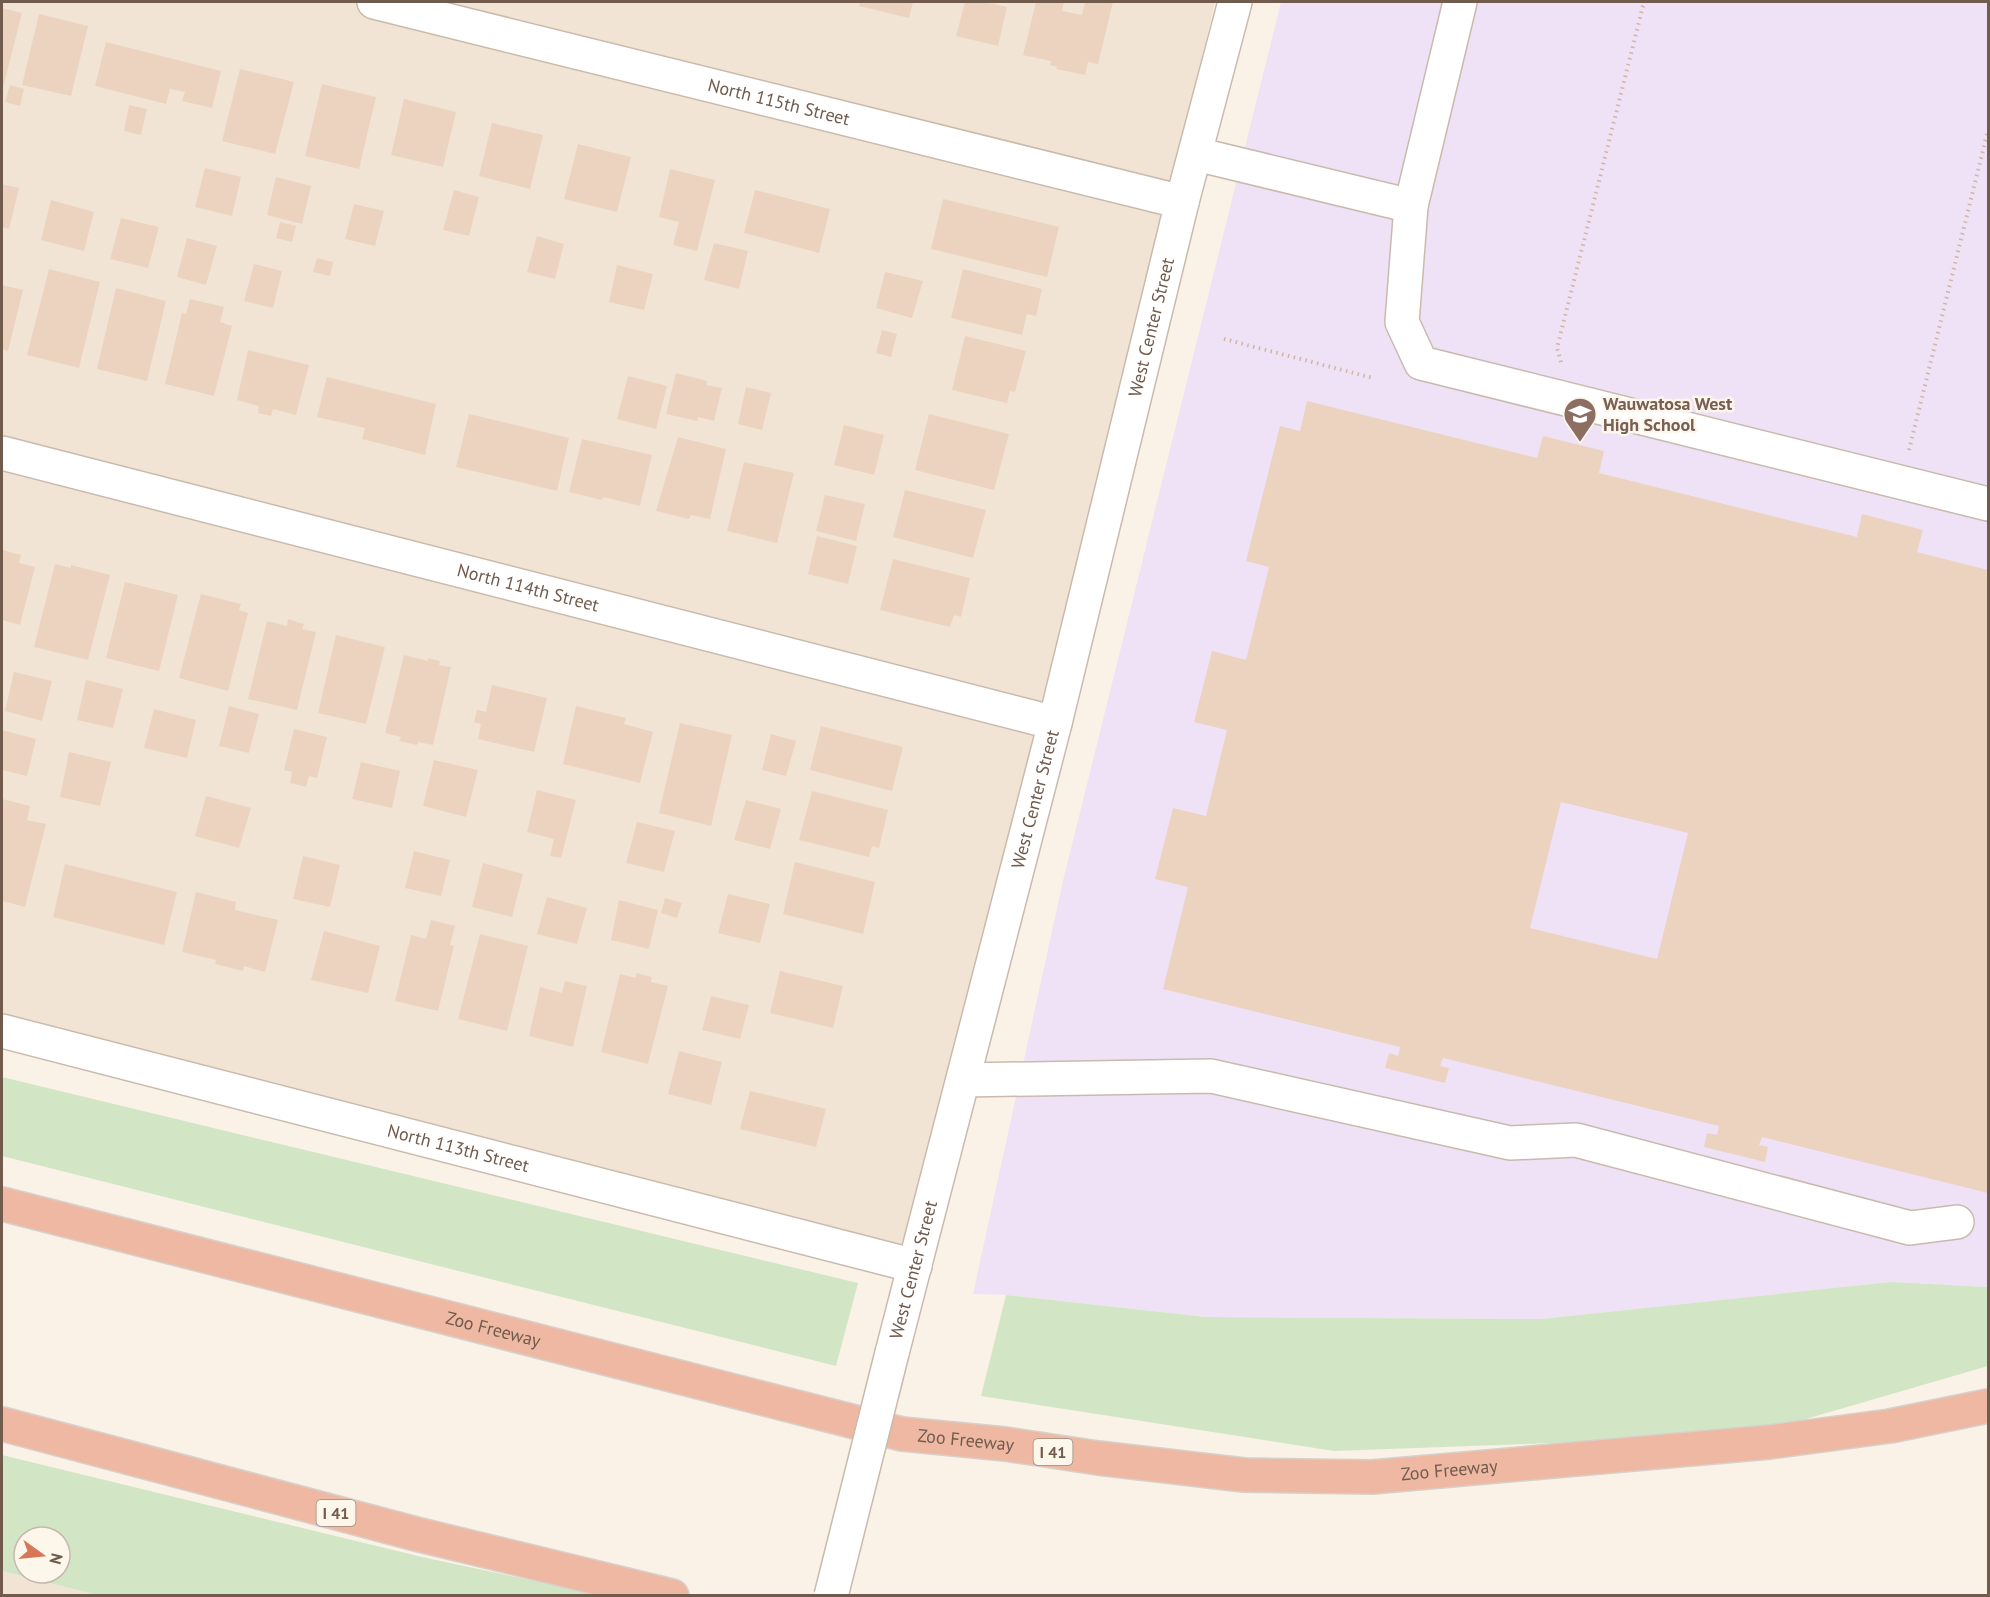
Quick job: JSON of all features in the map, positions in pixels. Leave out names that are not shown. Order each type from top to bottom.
[{"type":"highway","name":"Zoo Freeway","points":[[2,1204],[902,1434],[1005,1444],[1098,1458],[1244,1475],[1372,1477],[1735,1445],[1890,1426],[1989,1406]]},
{"type":"highway","name":"I 41","points":[[2,1424],[416,1534],[672,1596]]},
{"type":"highway","points":[[2,1444],[416,1534]]},
{"type":"street","name":"North 115th Street","points":[[374,2],[1182,202]]},
{"type":"street","name":"West Center Street","points":[[831,1596],[1055,723],[1182,202],[1235,2]]},
{"type":"street","points":[[1460,2],[1411,206],[1402,322],[1421,363],[1989,504]]},
{"type":"street","points":[[1196,154],[1411,206]]},
{"type":"street","name":"North 114th Street","points":[[2,453],[1055,723]]},
{"type":"street","name":"North 113th Street","points":[[2,1031],[915,1266]]},
{"type":"street","points":[[963,1080],[1211,1076],[1510,1143],[1576,1140],[1910,1228],[1957,1222]]},
{"type":"path","points":[[1572,400],[1557,348],[1644,2]]},
{"type":"path","points":[[1905,483],[1910,445],[1989,130]]},
{"type":"path","points":[[1224,339],[1373,378]]},
{"type":"shaded area","points":[[2,2],[1215,2],[915,1266],[2,1031]]},
{"type":"shaded area","name":"Wauwatosa West High School","points":[[1281,2],[1988,2],[1988,1287],[1890,1282],[1541,1319],[1206,1317],[1007,1295],[973,1294],[1062,885]]},
{"type":"shaded area","points":[[2,1571],[12,1574],[12,1585],[57,1585],[97,1595],[2,1595]]},
{"type":"green space","points":[[2,1077],[858,1283],[836,1366],[2,1156]]},
{"type":"green space","points":[[1890,1282],[1988,1287],[1988,1366],[1792,1423],[1581,1442],[1334,1451],[981,1396],[1006,1295],[1206,1317],[1541,1319]]},
{"type":"green space","points":[[2,1455],[422,1557],[601,1595],[97,1595],[57,1585],[72,1585],[72,1525],[12,1525],[12,1574],[2,1571]]},
{"type":"building","points":[[860,2],[913,2],[909,18],[859,6]]},
{"type":"building","points":[[965,2],[984,2],[1007,7],[998,46],[956,36]]},
{"type":"building","points":[[1036,2],[1064,2],[1062,11],[1082,15],[1085,2],[1113,2],[1098,64],[1088,62],[1085,75],[1056,69],[1057,67],[1050,65],[1051,61],[1023,55]]},
{"type":"building","points":[[2,8],[22,13],[2,92]]},
{"type":"building","points":[[39,14],[88,26],[71,96],[22,85]]},
{"type":"building","points":[[106,42],[221,71],[212,108],[182,101],[185,92],[170,89],[166,104],[95,86]]},
{"type":"building","points":[[240,69],[294,82],[275,154],[222,141]]},
{"type":"building","points":[[322,84],[376,97],[359,169],[305,156]]},
{"type":"building","points":[[10,85],[24,89],[20,106],[5,102]]},
{"type":"building","points":[[404,99],[456,112],[443,167],[391,155]]},
{"type":"building","points":[[129,105],[147,109],[141,135],[124,131]]},
{"type":"building","points":[[492,123],[543,135],[530,189],[479,176]]},
{"type":"building","points":[[578,144],[631,157],[617,212],[564,199]]},
{"type":"building","points":[[205,168],[241,177],[232,216],[195,207]]},
{"type":"building","points":[[670,169],[715,180],[697,251],[673,245],[679,222],[659,217]]},
{"type":"building","points":[[276,177],[311,186],[302,224],[267,215]]},
{"type":"building","points":[[2,184],[19,188],[9,229],[2,227]]},
{"type":"building","points":[[454,190],[479,197],[469,236],[443,230]]},
{"type":"building","points":[[755,190],[830,209],[819,253],[744,233]]},
{"type":"building","points":[[943,199],[1059,227],[1047,277],[931,249]]},
{"type":"building","points":[[51,200],[94,212],[84,251],[41,240]]},
{"type":"building","points":[[354,204],[384,211],[375,246],[345,239]]},
{"type":"building","points":[[121,218],[159,227],[148,268],[110,259]]},
{"type":"building","points":[[280,222],[296,226],[292,242],[276,238]]},
{"type":"building","points":[[537,236],[564,244],[555,279],[527,272]]},
{"type":"building","points":[[187,238],[217,246],[206,285],[177,277]]},
{"type":"building","points":[[714,243],[748,251],[739,289],[704,280]]},
{"type":"building","points":[[317,258],[333,262],[330,276],[313,272]]},
{"type":"building","points":[[254,264],[282,271],[273,308],[244,301]]},
{"type":"building","points":[[617,265],[653,274],[644,310],[609,302]]},
{"type":"building","points":[[49,269],[100,282],[79,368],[27,355]]},
{"type":"building","points":[[963,269],[1042,289],[1036,316],[1027,314],[1022,335],[951,318]]},
{"type":"building","points":[[885,272],[923,281],[912,318],[876,308]]},
{"type":"building","points":[[2,285],[23,290],[8,351],[2,349]]},
{"type":"building","points":[[116,288],[166,301],[147,381],[97,369]]},
{"type":"building","points":[[190,299],[224,307],[220,322],[232,326],[214,396],[165,384],[182,313],[186,314]]},
{"type":"building","points":[[882,330],[897,334],[891,357],[876,353]]},
{"type":"building","points":[[965,336],[1026,351],[1015,392],[1010,391],[1007,403],[952,390]]},
{"type":"building","points":[[248,350],[309,365],[296,415],[273,409],[271,416],[258,413],[259,406],[237,400]]},
{"type":"building","points":[[676,373],[707,381],[706,385],[722,388],[714,421],[698,417],[697,421],[666,414]]},
{"type":"building","points":[[628,376],[667,386],[656,429],[617,419]]},
{"type":"building","points":[[327,377],[436,404],[425,455],[362,439],[365,428],[317,417]]},
{"type":"building","points":[[746,387],[771,393],[762,430],[738,424]]},
{"type":"building","points":[[1307,401],[1537,458],[1543,436],[1604,451],[1599,473],[1857,537],[1862,514],[1923,530],[1917,552],[1988,570],[1988,1193],[1762,1137],[1759,1145],[1768,1147],[1765,1162],[1704,1147],[1707,1133],[1717,1135],[1719,1126],[1443,1058],[1440,1066],[1449,1068],[1445,1083],[1385,1068],[1389,1053],[1398,1056],[1400,1047],[1163,989],[1188,887],[1155,879],[1173,808],[1206,816],[1227,730],[1194,722],[1212,651],[1246,660],[1269,567],[1246,561],[1280,426],[1300,431]],"holes":[[[1561,802],[1688,833],[1657,959],[1530,928]]]},
{"type":"building","points":[[469,414],[569,438],[557,491],[456,467]]},
{"type":"building","points":[[929,414],[1009,434],[994,490],[915,470]]},
{"type":"building","points":[[844,425],[884,435],[874,475],[834,465]]},
{"type":"building","points":[[678,437],[726,449],[710,519],[691,515],[689,519],[656,511]]},
{"type":"building","points":[[582,439],[652,455],[640,506],[569,492]]},
{"type":"building","points":[[744,462],[794,473],[777,543],[727,531]]},
{"type":"building","points":[[905,490],[986,510],[973,558],[893,537]]},
{"type":"building","points":[[825,495],[865,504],[856,541],[816,531]]},
{"type":"building","points":[[817,536],[857,546],[848,584],[808,574]]},
{"type":"building","points":[[2,550],[21,555],[19,563],[35,567],[20,625],[2,620]]},
{"type":"building","points":[[893,559],[970,578],[961,617],[954,615],[950,627],[880,610]]},
{"type":"building","points":[[55,564],[71,568],[71,565],[110,575],[88,660],[34,647]]},
{"type":"building","points":[[125,582],[178,595],[159,671],[106,658]]},
{"type":"building","points":[[201,594],[241,604],[239,610],[248,613],[228,691],[179,678]]},
{"type":"building","points":[[288,619],[304,624],[302,629],[316,632],[297,710],[248,699],[267,621],[287,626]]},
{"type":"building","points":[[336,635],[385,647],[366,724],[318,713]]},
{"type":"building","points":[[404,655],[428,661],[428,658],[440,661],[439,665],[451,667],[433,745],[418,742],[417,745],[399,741],[401,737],[385,733]]},
{"type":"building","points":[[14,672],[52,681],[42,721],[5,711]]},
{"type":"building","points":[[86,680],[123,689],[113,728],[77,720]]},
{"type":"building","points":[[492,685],[547,698],[534,752],[478,739],[481,724],[474,722],[477,710],[486,712]]},
{"type":"building","points":[[229,706],[259,714],[249,753],[219,746]]},
{"type":"building","points":[[576,706],[626,718],[624,724],[653,732],[640,783],[563,764]]},
{"type":"building","points":[[154,709],[196,720],[187,758],[144,748]]},
{"type":"building","points":[[680,723],[732,735],[711,826],[659,813]]},
{"type":"building","points":[[821,726],[903,747],[892,791],[810,770]]},
{"type":"building","points":[[294,729],[327,737],[317,778],[309,776],[306,787],[290,783],[292,772],[284,770]]},
{"type":"building","points":[[2,730],[36,739],[27,776],[2,770]]},
{"type":"building","points":[[771,734],[796,741],[786,776],[762,770]]},
{"type":"building","points":[[69,752],[111,762],[100,806],[60,797]]},
{"type":"building","points":[[434,760],[478,770],[466,817],[423,806]]},
{"type":"building","points":[[361,762],[400,771],[392,808],[352,799]]},
{"type":"building","points":[[537,790],[576,800],[561,858],[550,856],[554,839],[527,832]]},
{"type":"building","points":[[812,791],[888,810],[879,848],[872,846],[869,857],[799,840]]},
{"type":"building","points":[[206,796],[251,808],[239,848],[195,836]]},
{"type":"building","points":[[2,799],[30,806],[27,820],[46,824],[25,907],[2,901]]},
{"type":"building","points":[[746,800],[781,809],[770,849],[734,840]]},
{"type":"building","points":[[637,822],[675,831],[664,872],[626,863]]},
{"type":"building","points":[[414,851],[450,860],[441,896],[405,888]]},
{"type":"building","points":[[303,856],[340,865],[330,907],[293,899]]},
{"type":"building","points":[[795,862],[875,882],[863,934],[783,914]]},
{"type":"building","points":[[483,863],[523,874],[512,917],[472,907]]},
{"type":"building","points":[[65,864],[177,892],[164,945],[53,917]]},
{"type":"building","points":[[196,892],[236,902],[235,910],[278,920],[265,972],[244,966],[243,971],[215,964],[216,960],[182,952]]},
{"type":"building","points":[[728,894],[770,904],[760,943],[718,933]]},
{"type":"building","points":[[547,897],[587,908],[577,944],[537,934]]},
{"type":"building","points":[[665,898],[682,903],[677,918],[661,913]]},
{"type":"building","points":[[619,900],[658,910],[649,949],[611,940]]},
{"type":"building","points":[[431,920],[455,926],[450,945],[454,946],[438,1011],[395,1001],[411,935],[426,939]]},
{"type":"building","points":[[324,931],[380,946],[368,993],[311,980]]},
{"type":"building","points":[[480,934],[528,946],[507,1031],[458,1019]]},
{"type":"building","points":[[780,971],[843,986],[833,1028],[770,1013]]},
{"type":"building","points":[[636,973],[652,977],[651,982],[668,986],[648,1064],[601,1052],[620,974],[636,978]]},
{"type":"building","points":[[565,981],[587,986],[573,1047],[529,1036],[540,987],[562,993]]},
{"type":"building","points":[[711,996],[749,1005],[740,1039],[702,1030]]},
{"type":"building","points":[[679,1051],[722,1062],[711,1105],[668,1094]]},
{"type":"building","points":[[750,1091],[826,1109],[816,1147],[740,1129]]},
{"type":"place","name":"Wauwatosa West High School","points":[[1580,443]]}]
